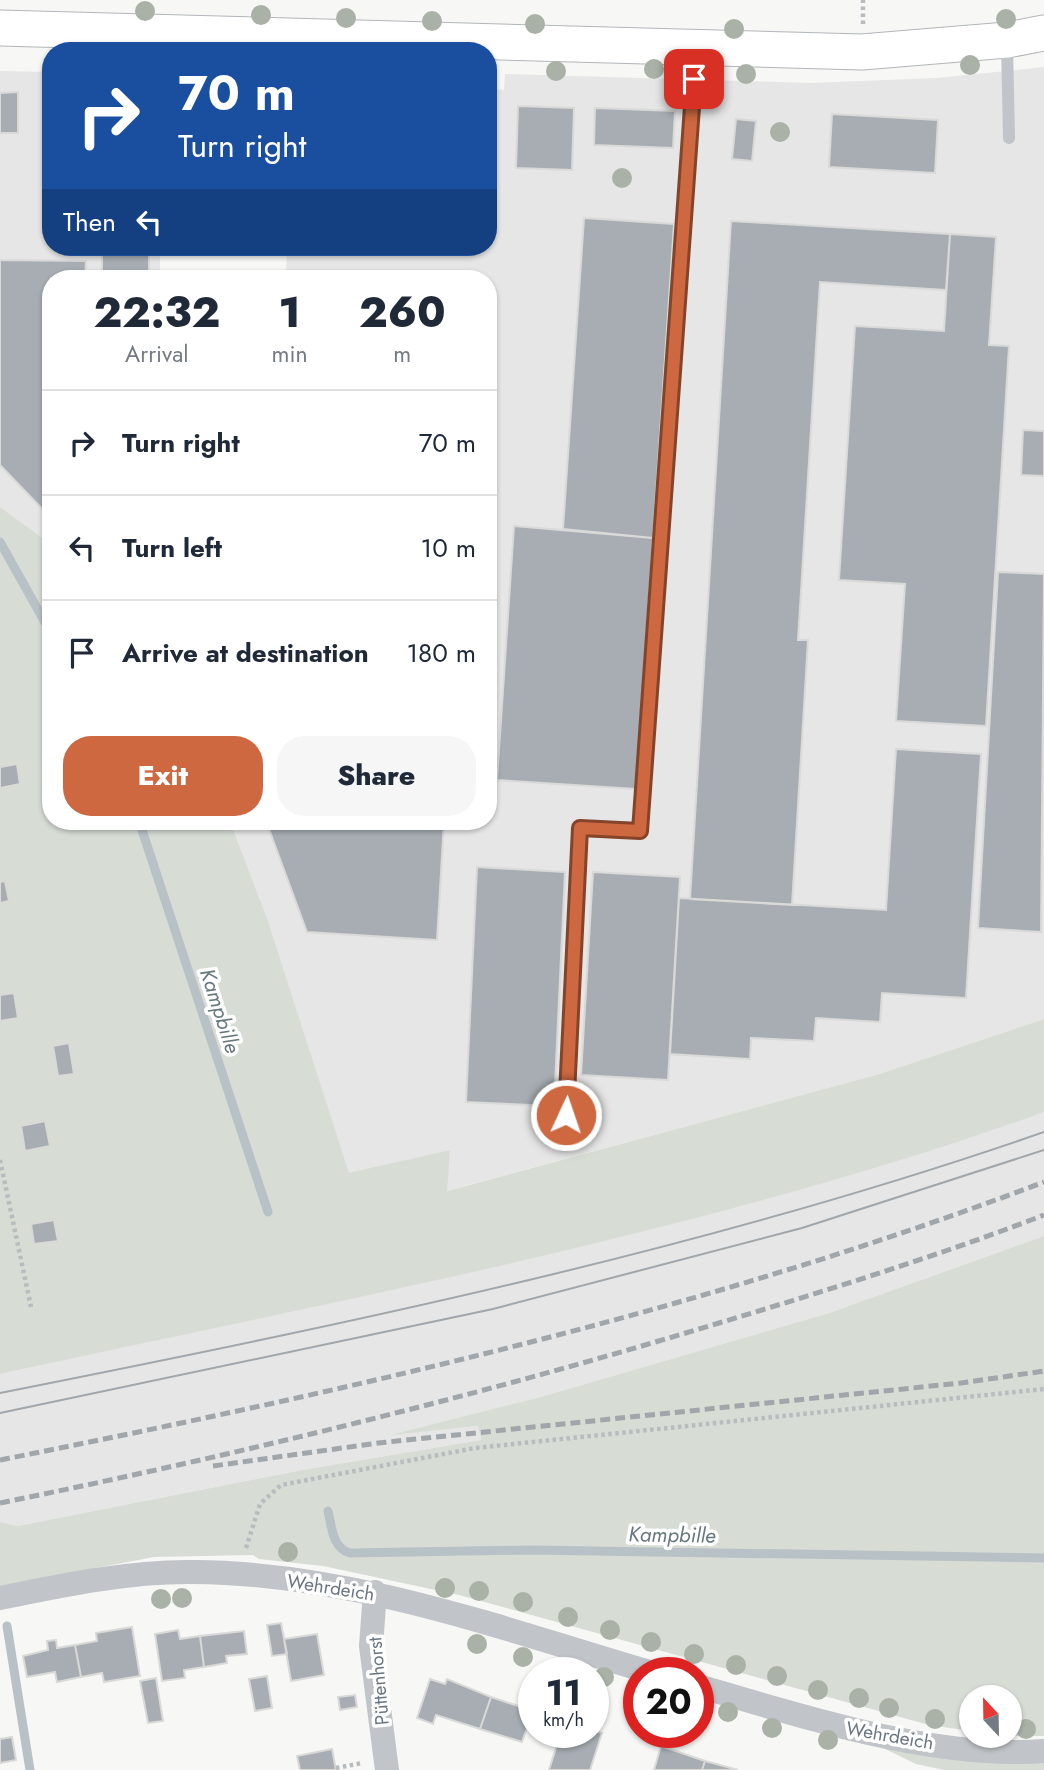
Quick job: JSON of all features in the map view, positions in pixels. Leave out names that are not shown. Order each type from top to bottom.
[{"type":"main road","points":[[0,28],[862,52],[1007,40],[1044,33]]},
{"type":"street","name":"Wehrdeich","points":[[0,1598],[142,1575],[241,1573],[375,1592],[623,1664]]},
{"type":"street","name":"Püttenhorst","points":[[375,1592],[371,1646],[387,1770]]},
{"type":"street","name":"Wehrdeich","points":[[714,1691],[840,1727],[972,1749],[1044,1751]]},
{"type":"lane","points":[[1007,40],[1009,138]]},
{"type":"lane","points":[[566,1115],[580,828],[640,831],[696,47]]},
{"type":"path","points":[[0,1160],[31,1307]]},
{"type":"path","points":[[250,1533],[260,1504],[281,1485],[475,1448],[1044,1389]]},
{"type":"shaded area","points":[[1044,67],[1044,1019],[876,1075],[446,1191],[450,1150],[349,1174],[268,921],[233,830],[497,830],[497,270],[286,270],[287,256],[497,256],[497,90],[504,90],[505,74],[810,83],[937,78]]},
{"type":"shaded area","points":[[0,71],[42,72],[42,256],[160,256],[160,270],[42,270],[42,537],[0,507]]},
{"type":"shaded area","points":[[0,507],[42,537],[42,830],[233,830],[268,921],[349,1173],[450,1150],[447,1191],[876,1075],[1044,1019],[1044,1112],[917,1155],[658,1228],[527,1260],[0,1374]]},
{"type":"shaded area","points":[[1044,1112],[1044,1236],[829,1313],[537,1398],[398,1434],[478,1426],[481,1440],[302,1470],[18,1526],[0,1522],[0,1374],[529,1258],[796,1190]]},
{"type":"shaded area","points":[[1044,1236],[1044,1736],[1022,1736],[1022,1685],[959,1685],[959,1729],[929,1725],[714,1666],[714,1657],[683,1657],[459,1595],[323,1566],[259,1559],[253,1555],[154,1557],[0,1586],[0,1522],[18,1526],[302,1470],[481,1440],[478,1426],[391,1435],[537,1398],[829,1313]]},
{"type":"shaded area","points":[[840,1727],[959,1741],[959,1748],[1044,1751],[1044,1770],[944,1770],[916,1764]]},
{"type":"building","points":[[18,92],[18,133],[0,133],[0,93]]},
{"type":"building","points":[[518,106],[574,108],[572,170],[516,168]]},
{"type":"building","points":[[595,108],[675,111],[673,148],[594,145]]},
{"type":"building","points":[[832,114],[938,120],[935,173],[829,167]]},
{"type":"building","points":[[736,119],[756,121],[752,161],[732,159]]},
{"type":"building","points":[[584,218],[674,224],[653,538],[563,529]]},
{"type":"building","points":[[731,221],[950,234],[946,290],[820,282],[798,640],[808,640],[792,905],[690,899]]},
{"type":"building","points":[[950,234],[996,237],[989,345],[1009,346],[986,726],[896,721],[905,584],[839,580],[855,326],[944,331]]},
{"type":"building","points":[[102,256],[149,256],[149,270],[102,270]]},
{"type":"building","points":[[0,260],[86,261],[85,270],[42,270],[42,509],[0,465]]},
{"type":"building","points":[[1023,430],[1044,431],[1044,476],[1021,475]]},
{"type":"building","points":[[514,526],[653,538],[636,789],[497,780]]},
{"type":"building","points":[[998,572],[1044,574],[1041,932],[978,928]]},
{"type":"building","points":[[896,749],[981,754],[966,998],[882,993],[880,1022],[816,1018],[814,1041],[751,1038],[750,1059],[670,1054],[679,898],[886,910]]},
{"type":"building","points":[[17,764],[20,784],[0,788],[0,767]]},
{"type":"building","points":[[269,830],[443,830],[437,940],[307,932]]},
{"type":"building","points":[[477,867],[565,872],[554,1106],[466,1102]]},
{"type":"building","points":[[593,872],[680,877],[668,1080],[581,1075]]},
{"type":"building","points":[[5,881],[9,901],[0,903],[0,882]]},
{"type":"building","points":[[14,993],[18,1018],[0,1021],[0,995]]},
{"type":"building","points":[[69,1043],[74,1074],[58,1076],[53,1046]]},
{"type":"building","points":[[45,1121],[50,1146],[25,1151],[21,1126]]},
{"type":"building","points":[[54,1220],[58,1241],[34,1244],[31,1224]]},
{"type":"building","points":[[281,1623],[287,1654],[272,1656],[267,1625]]},
{"type":"building","points":[[132,1627],[140,1676],[104,1682],[102,1673],[81,1677],[75,1645],[97,1641],[96,1633]]},
{"type":"building","points":[[178,1630],[180,1639],[200,1636],[204,1667],[184,1670],[185,1678],[162,1681],[155,1634]]},
{"type":"building","points":[[244,1631],[247,1654],[226,1656],[227,1663],[204,1667],[200,1636]]},
{"type":"building","points":[[317,1634],[324,1675],[291,1681],[284,1639]]},
{"type":"building","points":[[56,1640],[57,1648],[75,1645],[81,1677],[57,1682],[55,1672],[27,1677],[23,1656],[48,1650],[47,1641]]},
{"type":"building","points":[[267,1676],[272,1708],[255,1711],[249,1679]]},
{"type":"building","points":[[156,1678],[163,1721],[148,1723],[140,1681]]},
{"type":"building","points":[[430,1679],[445,1684],[447,1679],[491,1697],[480,1729],[436,1715],[433,1724],[417,1718]]},
{"type":"building","points":[[355,1695],[357,1707],[340,1710],[338,1697]]},
{"type":"building","points":[[491,1697],[518,1706],[518,1741],[480,1729]]},
{"type":"building","points":[[12,1737],[16,1760],[0,1763],[0,1739]]},
{"type":"building","points":[[556,1748],[597,1748],[590,1770],[549,1770]]},
{"type":"building","points":[[660,1748],[705,1761],[702,1770],[654,1770]]},
{"type":"building","points":[[332,1749],[336,1770],[300,1770],[297,1756]]},
{"type":"building","points":[[705,1761],[738,1770],[702,1770]]},
{"type":"waterway","name":"Kampbille","points":[[0,542],[42,617]]},
{"type":"waterway","name":"Kampbille","points":[[142,830],[268,1212]]},
{"type":"waterway","name":"Kampbille","points":[[328,1511],[336,1542],[350,1553],[531,1550],[1044,1558]]},
{"type":"waterway","points":[[7,1626],[30,1770]]},
{"type":"tram line","points":[[0,1393],[396,1311],[658,1248],[787,1213],[1044,1132]]},
{"type":"tram line","points":[[0,1413],[493,1309],[802,1228],[1044,1150]]},
{"type":"railway","points":[[0,1460],[265,1405],[528,1343],[788,1270],[917,1228],[1044,1182]]},
{"type":"railway","points":[[0,1503],[361,1422],[541,1375],[842,1285],[964,1245],[1044,1215]]},
{"type":"railway","points":[[213,1466],[378,1443],[961,1383],[1044,1371]]},
{"type":"route","points":[[566,1115],[580,828],[640,831],[694,79]]}]
